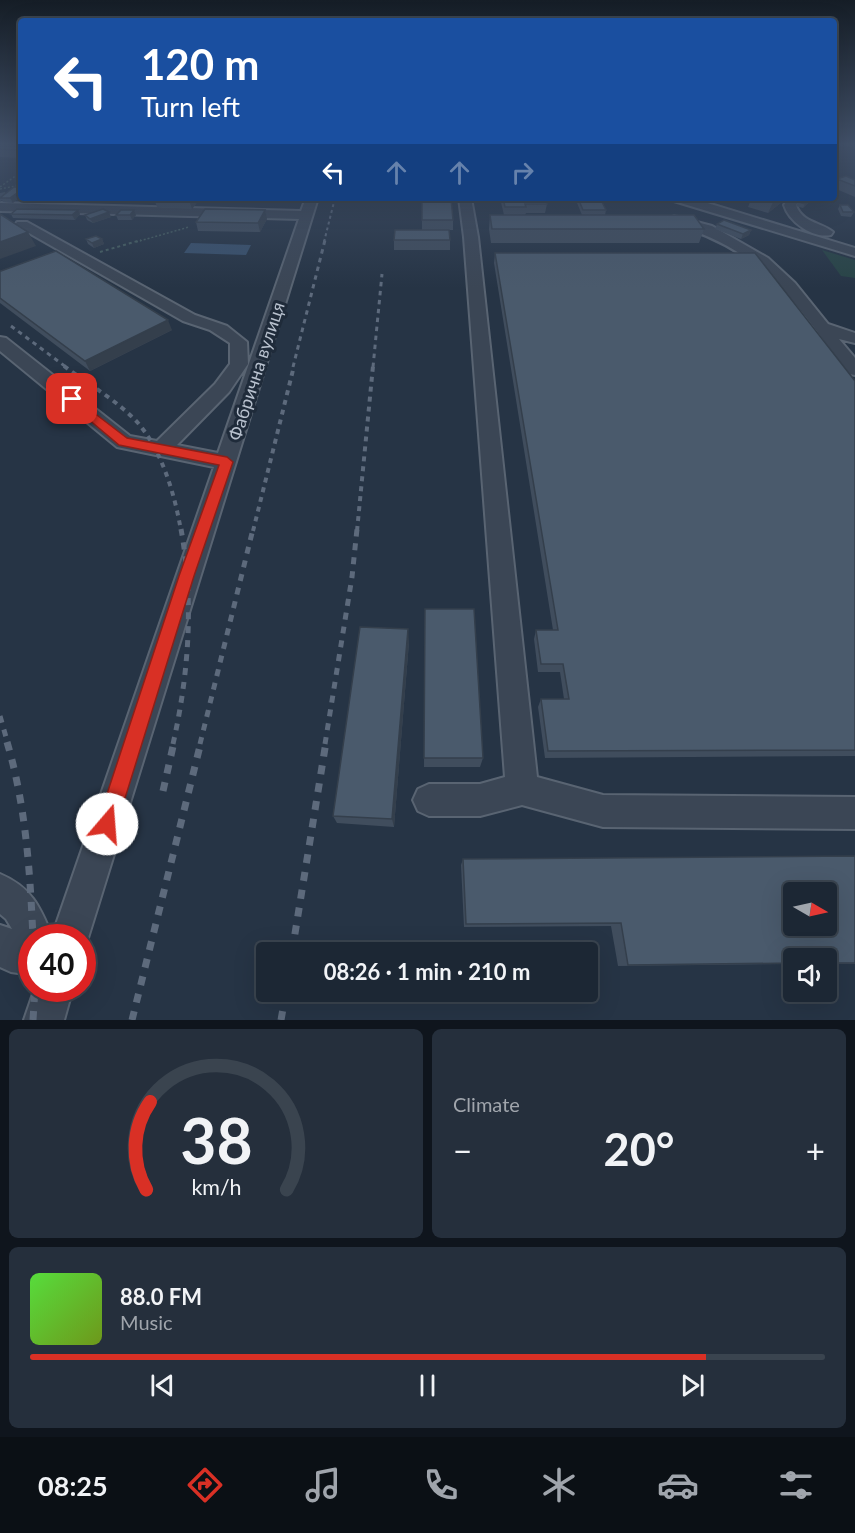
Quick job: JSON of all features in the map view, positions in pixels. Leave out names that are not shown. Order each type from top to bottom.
[{"type":"street","points":[[688,201],[855,252]]},
{"type":"street","points":[[793,201],[790,205],[792,213],[806,224],[834,236],[835,241],[832,245]]},
{"type":"street","name":"Фабрична вулиця","points":[[0,207],[309,206],[75,924]]},
{"type":"street","points":[[471,213],[522,789]]},
{"type":"street","points":[[663,220],[688,223],[707,229],[763,261],[790,286],[855,370]]},
{"type":"street","points":[[22,225],[189,318],[222,329],[239,342],[239,364],[222,388],[161,449]]},
{"type":"street","points":[[823,328],[855,338]]},
{"type":"street","points":[[0,342],[123,442],[227,462]]},
{"type":"street","points":[[429,800],[480,800],[522,789],[603,811],[855,813]]},
{"type":"street","points":[[0,892],[19,906],[28,924]]},
{"type":"street","points":[[0,943],[11,953],[18,954]]},
{"type":"street","points":[[44,1020],[50,1002]]},
{"type":"path","points":[[80,258],[196,225]]},
{"type":"green space","points":[[822,250],[855,260],[855,278],[841,276]]},
{"type":"water","points":[[191,243],[251,245],[246,255],[184,253]]},
{"type":"building","points":[[7,193],[17,193],[10,198],[0,198]]},
{"type":"building","points":[[422,201],[451,201],[453,220],[422,220]]},
{"type":"building","points":[[504,201],[546,201],[547,204],[525,204],[526,207],[505,207]]},
{"type":"building","points":[[579,201],[602,201],[606,210],[583,210]]},
{"type":"building","points":[[840,205],[848,205],[854,212],[843,212]]},
{"type":"building","points":[[17,209],[78,210],[72,215],[11,214]]},
{"type":"building","points":[[103,209],[109,212],[90,219],[85,215]]},
{"type":"building","points":[[205,209],[265,210],[258,223],[196,222]]},
{"type":"building","points":[[121,210],[134,210],[130,215],[116,215]]},
{"type":"building","points":[[0,214],[28,232],[0,242]]},
{"type":"building","points":[[490,215],[694,215],[704,229],[492,229]]},
{"type":"building","points":[[724,220],[751,230],[743,234],[717,224]]},
{"type":"building","points":[[395,230],[449,230],[450,240],[394,240]]},
{"type":"building","points":[[96,236],[102,239],[92,243],[86,239]]},
{"type":"building","points":[[56,251],[168,320],[85,361],[0,298],[0,271]]},
{"type":"building","points":[[495,253],[755,253],[855,381],[855,750],[548,751],[541,699],[569,699],[563,664],[541,664],[536,630],[558,630]]},
{"type":"building","points":[[425,609],[474,609],[483,758],[424,758]]},
{"type":"building","points":[[360,627],[408,629],[392,819],[333,816]]},
{"type":"building","points":[[855,856],[855,963],[837,963],[837,948],[783,948],[783,963],[628,965],[621,923],[466,924],[463,859]]},
{"type":"railway","points":[[324,242],[334,201]]},
{"type":"railway","points":[[293,367],[325,240]]},
{"type":"railway","points":[[373,367],[382,274]]},
{"type":"railway","points":[[11,326],[66,367]]},
{"type":"railway","points":[[64,366],[121,407],[146,434],[161,460],[175,503],[181,531]]},
{"type":"railway","points":[[253,531],[294,366]]},
{"type":"railway","points":[[357,531],[373,366]]},
{"type":"railway","points":[[173,744],[183,691],[188,637],[187,583],[181,529]]},
{"type":"railway","points":[[200,744],[253,529]]},
{"type":"railway","points":[[325,744],[352,577],[357,529]]},
{"type":"railway","points":[[0,716],[8,744]]},
{"type":"railway","points":[[7,742],[23,815],[32,924]]},
{"type":"railway","points":[[163,791],[174,742]]},
{"type":"railway","points":[[132,1020],[201,742]]},
{"type":"railway","points":[[294,942],[326,742]]},
{"type":"railway","points":[[33,1020],[34,1002]]},
{"type":"railway","points":[[281,1020],[284,1002]]},
{"type":"route","points":[[72,399],[123,442],[227,462],[187,576],[107,824]]}]
